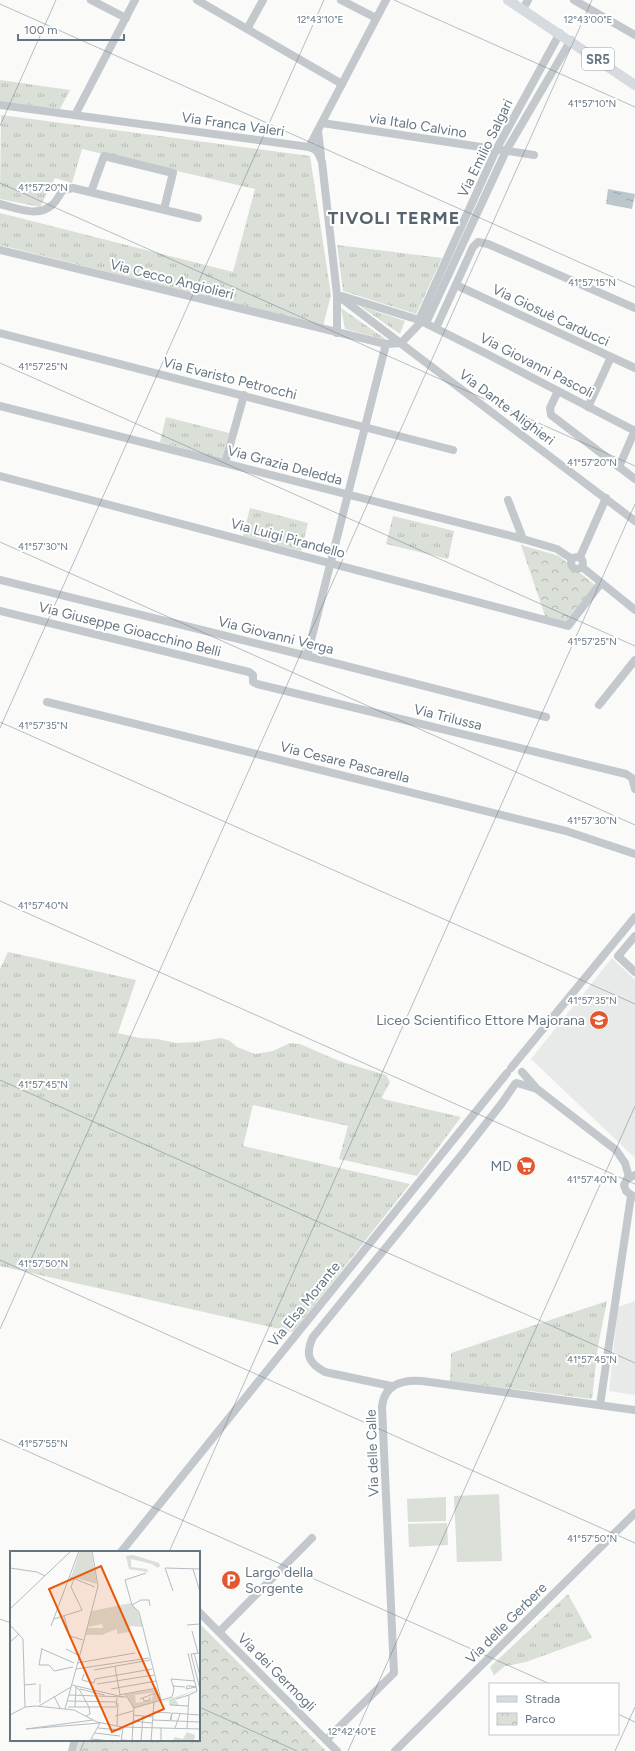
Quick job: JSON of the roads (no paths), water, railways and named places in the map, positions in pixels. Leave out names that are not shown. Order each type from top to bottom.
[{"type":"main road","name":"SR5","points":[[508,0],[526,4],[560,33],[635,85]]},
{"type":"street","points":[[91,0],[126,18]]},
{"type":"street","points":[[75,115],[135,0]]},
{"type":"street","points":[[197,0],[342,84]]},
{"type":"street","points":[[247,29],[263,0]]},
{"type":"street","points":[[341,0],[376,18]]},
{"type":"street","points":[[322,162],[317,151],[309,147],[386,0]]},
{"type":"street","points":[[574,0],[635,35]]},
{"type":"street","name":"Via Emilio Salgari","points":[[422,321],[496,150],[560,33]]},
{"type":"street","name":"Via Emilio Salgari","points":[[422,321],[506,151],[571,40]]},
{"type":"street","name":"Via Franca Valeri","points":[[0,105],[309,147]]},
{"type":"street","name":"via Italo Calvino","points":[[322,123],[534,155]]},
{"type":"street","points":[[318,131],[337,295],[337,333]]},
{"type":"street","points":[[91,192],[104,156],[172,173],[164,209]]},
{"type":"street","points":[[0,204],[26,211],[41,211],[52,205],[61,192],[66,189],[76,188],[198,218]]},
{"type":"street","points":[[436,328],[473,248],[478,242],[488,244],[635,308]]},
{"type":"street","name":"Via Cecco Angiolieri","points":[[0,250],[337,333],[386,344],[401,343]]},
{"type":"street","name":"Via Giosuè Carducci","points":[[456,285],[635,368]]},
{"type":"street","name":"Via Giovanni Pascoli","points":[[337,295],[422,321],[635,431]]},
{"type":"street","name":"Via Dante Alighieri","points":[[337,295],[635,521]]},
{"type":"street","points":[[401,343],[422,321]]},
{"type":"street","name":"Via Evaristo Petrocchi","points":[[0,333],[453,450]]},
{"type":"street","points":[[307,656],[386,344]]},
{"type":"street","points":[[588,407],[611,357]]},
{"type":"street","points":[[558,391],[550,408],[551,415],[635,479]]},
{"type":"street","points":[[225,463],[244,395]]},
{"type":"street","name":"Via Grazia Deledda","points":[[0,406],[550,546],[576,558]]},
{"type":"street","points":[[619,466],[635,431]]},
{"type":"street","name":"Via Luigi Pirandello","points":[[0,476],[568,626],[601,583]]},
{"type":"street","points":[[606,498],[576,558],[583,560],[582,567],[635,610]]},
{"type":"street","points":[[508,500],[523,539]]},
{"type":"street","name":"Via Giovanni Verga","points":[[0,580],[546,717]]},
{"type":"street","name":"Via Giuseppe Gioacchino Belli","points":[[0,611],[249,672],[253,675]]},
{"type":"street","points":[[599,705],[635,660]]},
{"type":"street","name":"Via Trilussa","points":[[253,675],[253,682],[257,684],[626,774],[632,778],[635,789]]},
{"type":"street","name":"Via Cesare Pascarella","points":[[47,702],[566,831],[635,854]]},
{"type":"street","name":"Via Elsa Morante","points":[[122,1551],[635,917]]},
{"type":"street","points":[[635,936],[618,956],[635,972]]},
{"type":"street","points":[[537,1089],[516,1084],[508,1080],[509,1071],[517,1068],[537,1089],[616,1150],[632,1176],[625,1182],[624,1188],[633,1196],[600,1405]]},
{"type":"street","points":[[522,1072],[522,1077],[463,1153],[313,1337],[308,1347],[308,1353],[311,1361],[316,1367],[325,1372],[392,1386],[407,1380],[422,1381],[635,1410]]},
{"type":"street","name":"Via delle Calle","points":[[326,1740],[394,1673],[382,1407],[385,1394],[392,1386]]},
{"type":"street","name":"Via delle Gerbere","points":[[395,1751],[635,1513]]},
{"type":"street","points":[[219,1632],[312,1538]]},
{"type":"street","name":"Via dei Germogli","points":[[200,1613],[337,1751]]},
{"type":"street","points":[[72,1751],[75,1741]]},
{"type":"water","points":[[608,189],[635,194],[632,209],[606,204]]},
{"type":"place","name":"Liceo Scientifico Ettore Majorana","points":[[599,1020]]},
{"type":"place","name":"MD","points":[[526,1166]]},
{"type":"place","name":"Largo della Sorgente","points":[[231,1580]]},
{"type":"district","name":"TIVOLI TERME","points":[[394,218]]}]
